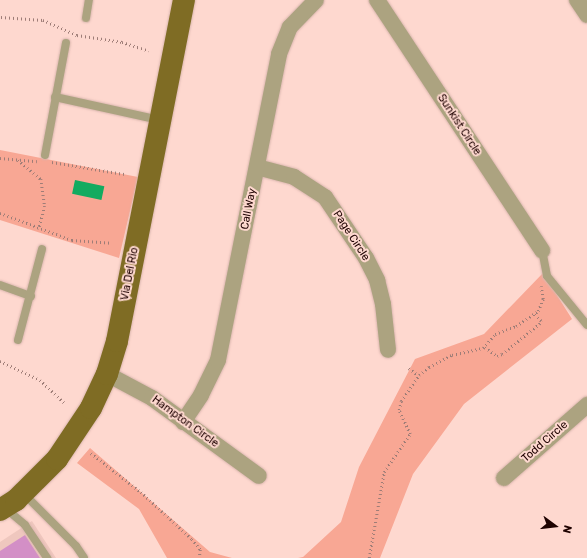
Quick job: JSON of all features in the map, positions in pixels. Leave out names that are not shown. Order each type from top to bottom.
[{"type":"main road","name":"Via Del Rio","points":[[1,507],[23,493],[57,459],[72,439],[91,408],[107,374],[120,328],[184,0]]},
{"type":"street","name":"Call Way","points":[[183,422],[201,395],[218,360],[279,54],[290,27],[316,0]]},
{"type":"street","name":"Sunkist Circle","points":[[377,0],[542,250]]},
{"type":"street","points":[[577,0],[587,15]]},
{"type":"street","name":"Page Circle","points":[[257,167],[294,177],[325,196],[366,258],[377,280],[383,304],[388,350]]},
{"type":"street","name":"Hampton Circle","points":[[107,374],[152,398],[259,476]]},
{"type":"street","name":"Todd Circle","points":[[504,478],[587,406]]},
{"type":"lane","points":[[86,18],[89,0]]},
{"type":"lane","points":[[45,155],[66,43]]},
{"type":"lane","points":[[55,97],[160,120]]},
{"type":"lane","points":[[18,340],[42,249]]},
{"type":"lane","points":[[542,250],[547,276],[587,325]]},
{"type":"lane","points":[[0,284],[30,296]]},
{"type":"lane","points":[[23,493],[76,546],[84,558]]},
{"type":"lane","points":[[1,507],[25,525],[47,558]]},
{"type":"path","points":[[1,17],[43,20],[77,35],[122,42],[148,50]]},
{"type":"path","points":[[0,158],[58,163],[124,174]]},
{"type":"path","points":[[17,160],[41,179],[45,206],[39,229]]},
{"type":"path","points":[[0,213],[39,229],[79,242],[111,243]]},
{"type":"path","points":[[369,558],[384,472],[408,438],[409,427],[401,414],[400,406],[419,375],[452,355],[484,347],[495,334],[516,326],[534,314],[542,305],[543,299],[540,282]]},
{"type":"path","points":[[484,347],[497,356],[502,354],[539,324],[541,321],[534,314]]},
{"type":"path","points":[[0,361],[40,380],[66,403]]},
{"type":"path","points":[[409,368],[419,375]]},
{"type":"path","points":[[91,453],[141,492],[192,539],[201,550],[199,558]]},
{"type":"shaded area","points":[[0,150],[138,177],[119,258],[0,220]]},
{"type":"shaded area","points":[[75,180],[104,186],[101,200],[72,194]]},
{"type":"shaded area","points":[[543,273],[572,319],[464,404],[413,474],[380,558],[298,558],[303,557],[341,522],[359,467],[415,359],[484,334]]},
{"type":"shaded area","points":[[90,448],[210,552],[232,558],[167,558],[139,509],[77,463]]},
{"type":"shaded area","points":[[32,521],[56,558],[0,558],[0,542]]},
{"type":"building","points":[[25,535],[40,558],[0,558],[0,551]]}]
